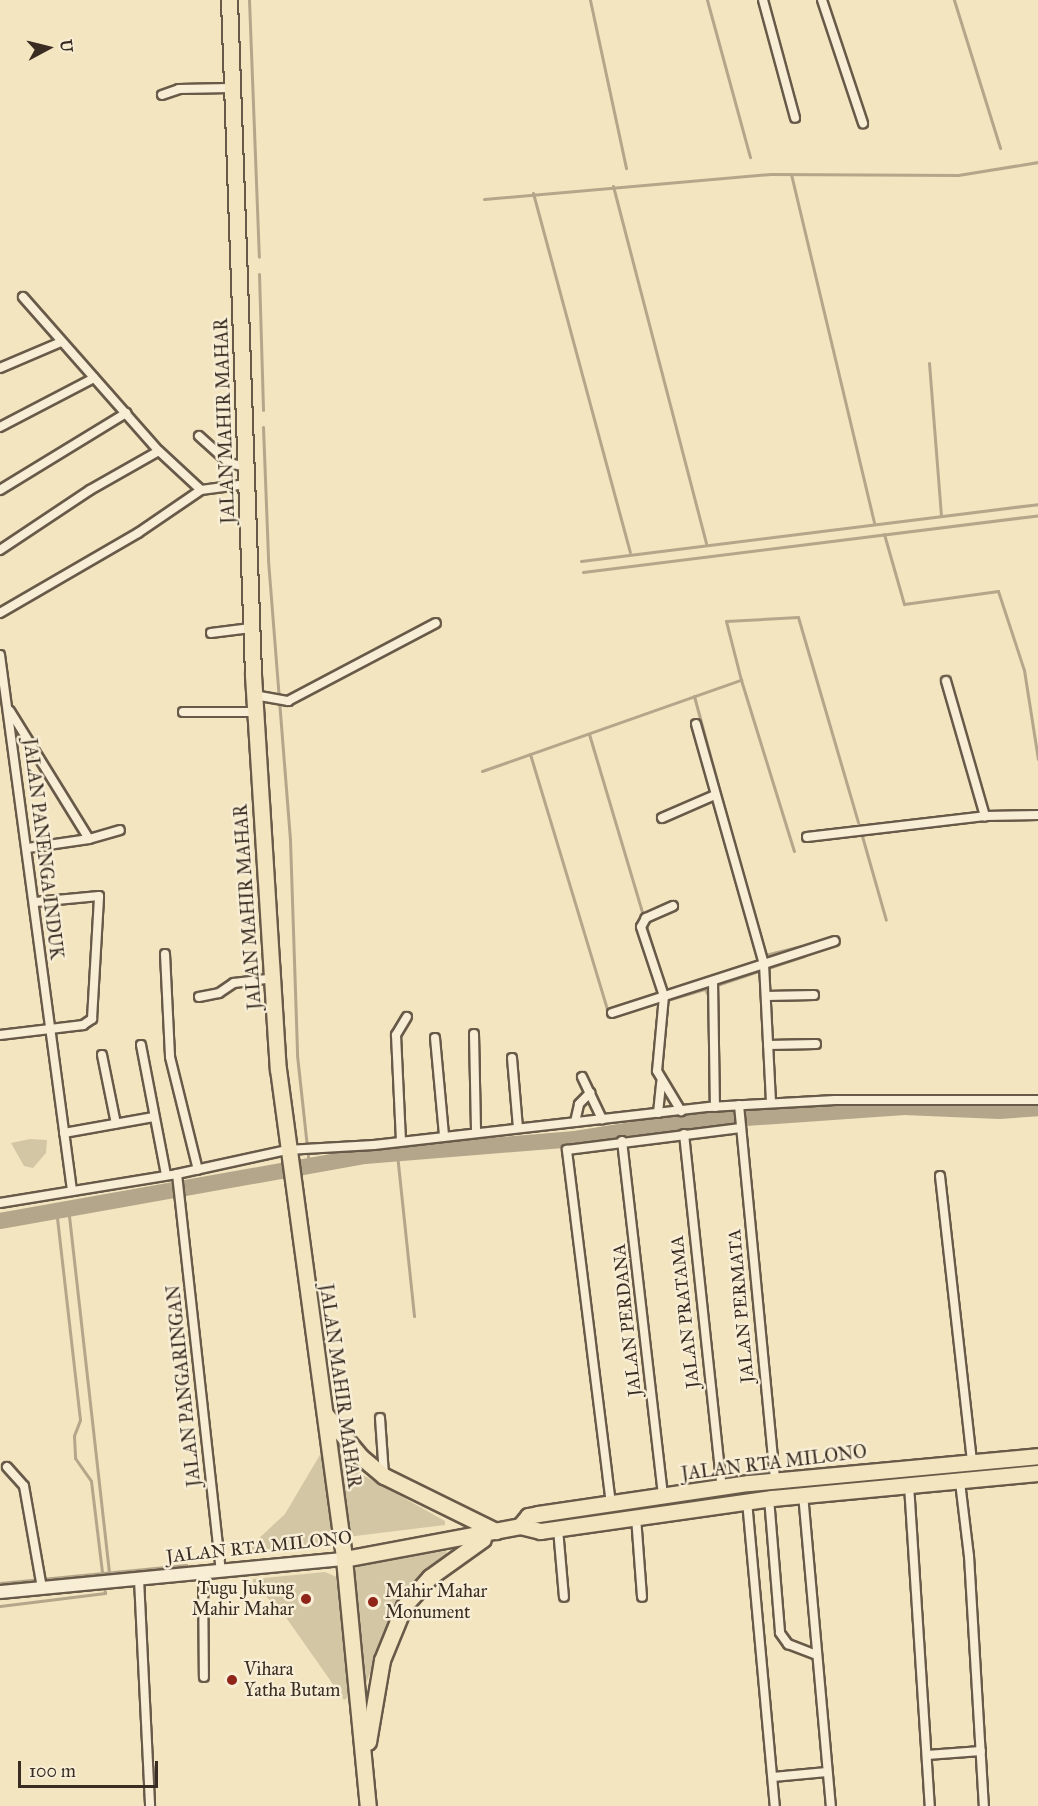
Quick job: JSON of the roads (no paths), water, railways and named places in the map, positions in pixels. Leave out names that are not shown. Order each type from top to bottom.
[{"type":"highway","name":"JALAN MAHIR MAHAR","points":[[229,0],[230,88],[251,628],[272,978],[287,1153],[326,1415],[344,1559],[368,1806]]},
{"type":"highway","points":[[326,1415],[361,1457],[384,1476],[496,1531],[430,1577],[398,1618],[386,1646],[374,1700],[367,1787]]},
{"type":"highway","name":"JALAN RTA MILONO","points":[[344,1559],[520,1526],[533,1515],[775,1479],[1038,1456]]},
{"type":"highway","points":[[941,1465],[943,1482]]},
{"type":"highway","name":"JALAN RTA MILONO","points":[[520,1526],[536,1531],[558,1529],[803,1494],[960,1482],[1038,1473]]},
{"type":"street","points":[[763,0],[795,118]]},
{"type":"street","points":[[822,0],[863,123]]},
{"type":"street","points":[[162,95],[179,89],[230,88]]},
{"type":"street","points":[[23,297],[159,452],[201,490]]},
{"type":"street","points":[[0,368],[61,342]]},
{"type":"street","points":[[0,427],[94,378]]},
{"type":"street","points":[[0,490],[126,413]]},
{"type":"street","points":[[199,436],[229,463],[246,467]]},
{"type":"street","points":[[0,550],[90,490],[159,452]]},
{"type":"street","points":[[0,613],[138,533],[201,490],[247,484]]},
{"type":"street","points":[[254,695],[288,701],[436,623]]},
{"type":"street","points":[[211,633],[251,628]]},
{"type":"street","name":"JALAN PANENGA INDUK","points":[[0,655],[35,902],[48,1029],[72,1190]]},
{"type":"street","points":[[946,681],[985,816]]},
{"type":"street","points":[[9,709],[89,839]]},
{"type":"street","points":[[183,712],[255,712]]},
{"type":"street","points":[[696,724],[764,964],[771,1103]]},
{"type":"street","points":[[662,818],[715,795]]},
{"type":"street","points":[[807,837],[985,816],[1038,815]]},
{"type":"street","points":[[28,848],[89,839],[120,830]]},
{"type":"street","points":[[0,1035],[91,1022],[100,899],[96,894],[35,902]]},
{"type":"street","points":[[673,906],[646,918],[641,923],[664,996],[657,1071],[661,1082],[681,1111]]},
{"type":"street","points":[[612,1013],[835,941]]},
{"type":"street","points":[[165,954],[168,1049],[198,1170]]},
{"type":"street","points":[[199,997],[219,993],[234,983],[272,978]]},
{"type":"street","points":[[713,981],[715,1107]]},
{"type":"street","points":[[766,996],[814,995]]},
{"type":"street","points":[[401,1141],[396,1035],[407,1017]]},
{"type":"street","points":[[474,1034],[477,1132]]},
{"type":"street","points":[[435,1038],[444,1135]]},
{"type":"street","points":[[768,1045],[816,1044]]},
{"type":"street","points":[[141,1045],[166,1175]]},
{"type":"street","points":[[102,1054],[116,1124]]},
{"type":"street","points":[[512,1058],[518,1128]]},
{"type":"street","points":[[582,1077],[602,1119]]},
{"type":"street","points":[[658,1113],[661,1082]]},
{"type":"street","points":[[575,1122],[579,1104],[590,1093]]},
{"type":"street","points":[[611,1504],[567,1150],[684,1134],[740,1118],[771,1103],[1038,1100]]},
{"type":"street","points":[[0,1203],[166,1175],[177,1177],[198,1170],[287,1153],[715,1107],[740,1118]]},
{"type":"street","points":[[64,1133],[154,1118]]},
{"type":"street","name":"JALAN PERMATA","points":[[740,1118],[775,1479]]},
{"type":"street","name":"JALAN PRATAMA","points":[[684,1134],[722,1487]]},
{"type":"street","name":"JALAN PERDANA","points":[[622,1141],[663,1496]]},
{"type":"street","points":[[940,1176],[972,1462]]},
{"type":"street","name":"JALAN PANGARINGAN","points":[[177,1177],[221,1570]]},
{"type":"street","points":[[380,1418],[384,1476]]},
{"type":"street","points":[[7,1467],[24,1486],[42,1588]]},
{"type":"street","points":[[960,1482],[984,1806]]},
{"type":"street","points":[[909,1485],[930,1806]]},
{"type":"street","points":[[803,1494],[831,1806]]},
{"type":"street","points":[[769,1498],[780,1633],[788,1644],[817,1655]]},
{"type":"street","points":[[747,1501],[775,1806]]},
{"type":"street","points":[[636,1517],[642,1597]]},
{"type":"street","points":[[558,1529],[564,1597]]},
{"type":"street","name":"JALAN RTA MILONO","points":[[0,1592],[344,1559]]},
{"type":"street","points":[[203,1572],[204,1677]]},
{"type":"street","points":[[139,1579],[150,1806]]},
{"type":"street","points":[[927,1755],[981,1751]]},
{"type":"street","points":[[773,1777],[827,1772]]},
{"type":"waterway","points":[[249,0],[259,257]]},
{"type":"waterway","points":[[590,0],[626,168]]},
{"type":"waterway","points":[[707,0],[750,157]]},
{"type":"waterway","points":[[954,0],[1000,148]]},
{"type":"waterway","points":[[484,199],[771,174],[958,175],[1038,162]]},
{"type":"waterway","points":[[791,174],[874,522]]},
{"type":"waterway","points":[[613,186],[706,543]]},
{"type":"waterway","points":[[533,193],[630,552]]},
{"type":"waterway","points":[[259,274],[263,410]]},
{"type":"waterway","points":[[929,363],[941,515]]},
{"type":"waterway","points":[[263,427],[268,560],[290,840],[297,1055],[309,1165]]},
{"type":"waterway","points":[[581,561],[1038,504]]},
{"type":"waterway","points":[[583,572],[1038,515]]},
{"type":"waterway","points":[[884,534],[904,604],[998,591],[1024,670],[1038,759]]},
{"type":"waterway","points":[[741,680],[726,621],[798,617],[858,822]]},
{"type":"waterway","points":[[482,771],[741,680],[794,851]]},
{"type":"waterway","points":[[694,696],[735,848]]},
{"type":"waterway","points":[[589,734],[664,985]]},
{"type":"waterway","points":[[530,754],[607,1009],[653,994],[655,998]]},
{"type":"waterway","points":[[862,836],[886,920]]},
{"type":"waterway","points":[[714,986],[804,956],[801,946],[766,955]]},
{"type":"waterway","points":[[664,1001],[705,989],[709,997],[709,1121]]},
{"type":"waterway","points":[[0,1221],[365,1156],[575,1139],[675,1123],[904,1107],[999,1111],[1038,1108]]},
{"type":"waterway","points":[[397,1154],[414,1316]]},
{"type":"waterway","points":[[0,1218],[268,1168]]},
{"type":"waterway","points":[[68,1207],[109,1572]]},
{"type":"waterway","points":[[56,1209],[80,1420],[74,1436],[75,1458],[91,1481],[103,1580]]},
{"type":"waterway","points":[[0,1583],[186,1565]]},
{"type":"waterway","points":[[0,1606],[105,1593],[104,1587]]},
{"type":"place","name":"Tugu Jukung Mahir Mahar","points":[[306,1599]]},
{"type":"place","name":"Mahir Mahar Monument","points":[[373,1602]]},
{"type":"place","name":"Vihara Yatha Butam","points":[[232,1680]]}]
